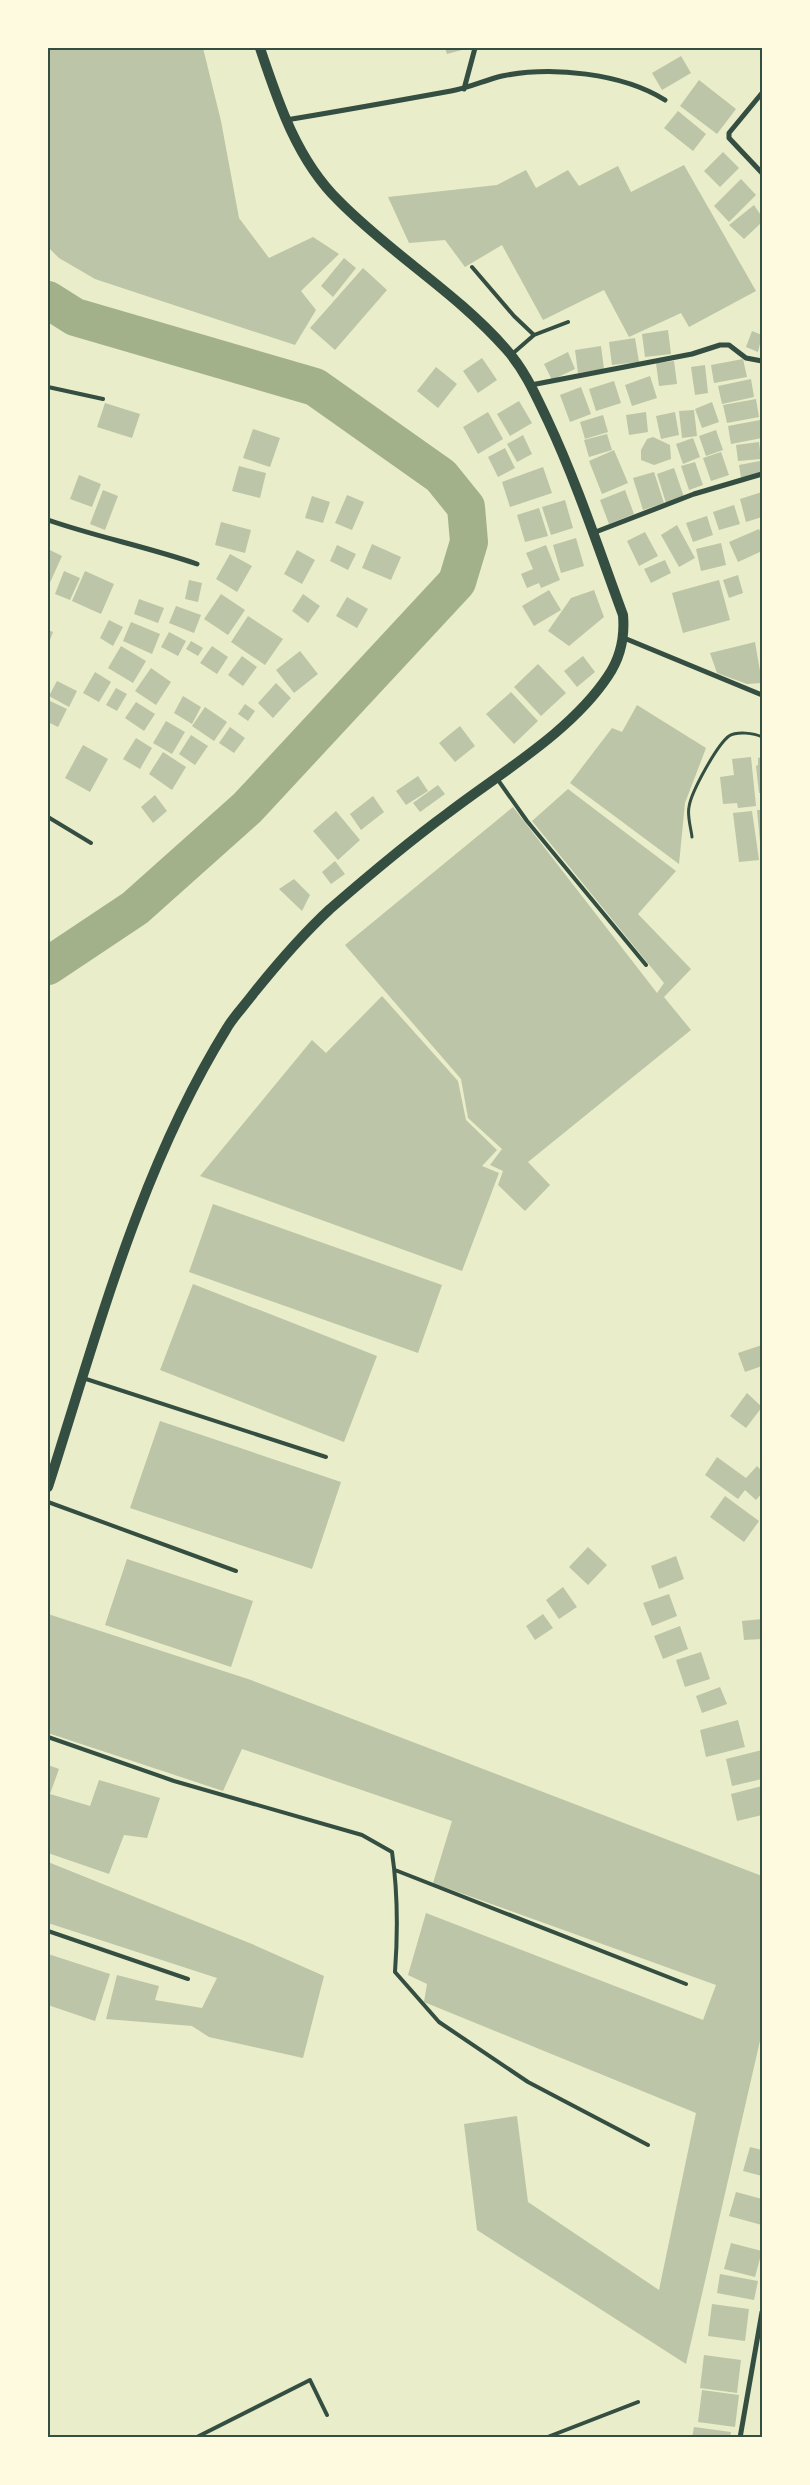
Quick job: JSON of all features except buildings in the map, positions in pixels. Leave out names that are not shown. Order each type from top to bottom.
[{"type":"main road","points":[[48,1487],[114,1278],[153,1177],[200,1074],[228,1025],[279,962],[329,911],[411,842],[560,729],[591,698],[609,676],[624,638],[623,615],[569,465],[531,385],[511,355],[458,302],[338,200],[308,161],[286,120],[260,48]]},
{"type":"street","points":[[464,89],[475,48]]},
{"type":"street","points":[[286,120],[464,89],[502,76],[553,71],[619,81],[646,88],[665,100]]},
{"type":"street","points":[[762,93],[728,133],[729,138],[762,173]]},
{"type":"street","points":[[531,385],[692,354],[720,345],[729,345],[746,358],[762,362]]},
{"type":"street","points":[[593,533],[694,494],[762,474]]},
{"type":"street","points":[[48,520],[112,541],[154,549],[197,564]]},
{"type":"street","points":[[624,638],[762,693]]},
{"type":"street","points":[[740,2438],[762,2312]]},
{"type":"lane","points":[[472,267],[514,316],[534,335]]},
{"type":"lane","points":[[511,355],[534,335],[568,322]]},
{"type":"lane","points":[[48,387],[103,399]]},
{"type":"lane","points":[[496,778],[526,821],[646,964]]},
{"type":"lane","points":[[48,817],[91,843]]},
{"type":"lane","points":[[81,1378],[326,1457]]},
{"type":"lane","points":[[48,1502],[236,1572]]},
{"type":"lane","points":[[48,1737],[174,1781],[362,1835],[392,1852],[398,1924],[395,1972],[438,2022],[528,2082],[648,2145]]},
{"type":"lane","points":[[395,1870],[686,1984]]},
{"type":"lane","points":[[48,1931],[188,1979]]},
{"type":"lane","points":[[195,2438],[310,2380],[327,2415]]},
{"type":"lane","points":[[545,2438],[638,2402]]},
{"type":"path","points":[[692,837],[688,809],[692,794],[707,766],[729,736],[743,733],[762,737]]},
{"type":"waterway","points":[[48,300],[75,317],[315,387],[441,476],[466,507],[469,542],[457,582],[247,808],[135,908],[48,966]]}]
